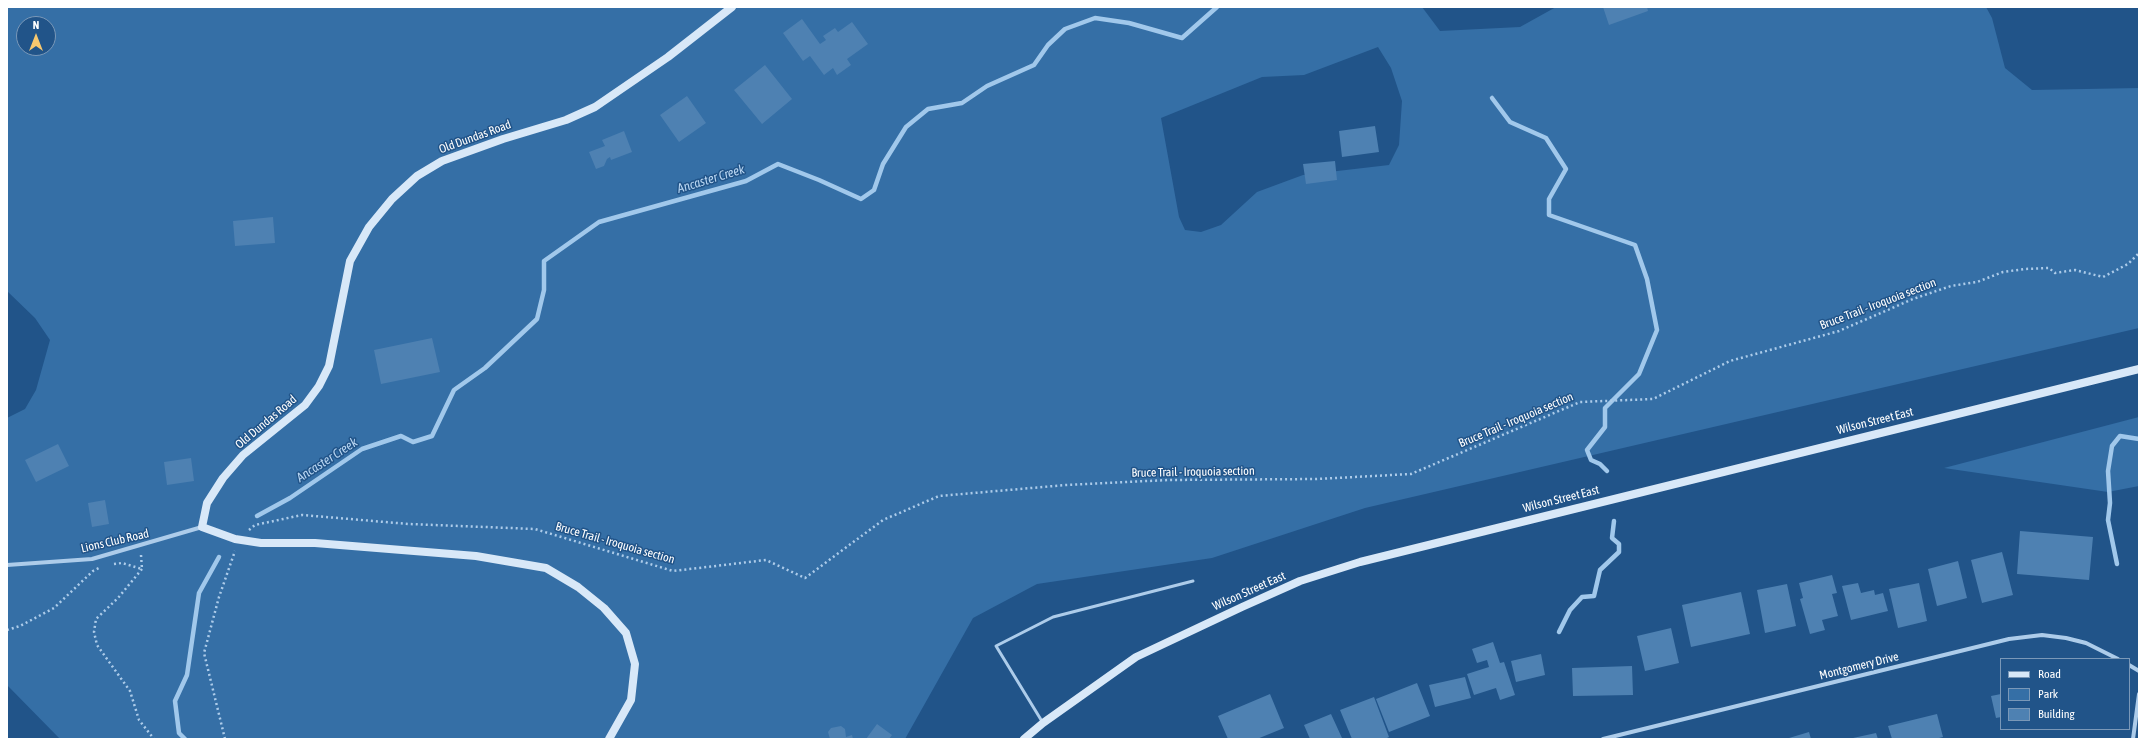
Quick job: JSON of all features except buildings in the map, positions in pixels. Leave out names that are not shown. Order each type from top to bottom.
[{"type":"street","name":"Old Dundas Road","points":[[202,527],[207,503],[223,478],[243,455],[305,405],[319,386],[329,366],[350,261],[369,227],[392,199],[417,176],[442,161],[503,139],[566,120],[595,107],[668,57],[732,7]]},
{"type":"street","name":"Wilson Street East","points":[[1024,739],[1042,723],[1136,658],[1242,607],[1300,582],[1360,562],[2139,369]]},
{"type":"street","points":[[202,527],[215,533],[237,539],[261,543],[314,543],[476,556],[546,568],[578,587],[604,608],[626,633],[635,664],[630,700],[609,739]]},
{"type":"street","name":"Lions Club Road","points":[[7,565],[92,559],[202,527]]},
{"type":"street","name":"Montgomery Drive","points":[[1603,739],[2009,639],[2042,635],[2066,638],[2086,643],[2116,658]]},
{"type":"street","points":[[2130,666],[2139,671]]},
{"type":"street","points":[[2133,739],[2139,694]]},
{"type":"lane","points":[[1042,723],[996,646],[1053,616],[1193,581]]},
{"type":"path","name":"Bruce Trail - Iroquoia section","points":[[237,539],[255,525],[302,515],[409,524],[535,529],[673,571],[766,560],[805,578],[883,520],[939,496],[1066,485],[1152,481],[1317,479],[1411,474],[1580,402],[1653,399],[1730,361],[1839,331],[1913,299],[1951,286],[1977,282],[2003,272],[2025,268],[2049,268],[2055,273],[2075,270],[2103,277],[2128,264],[2139,253]]},
{"type":"path","points":[[225,739],[204,653],[237,539]]},
{"type":"path","points":[[140,546],[142,569],[118,598],[96,619],[94,632],[97,645],[130,691],[139,720],[154,739]]},
{"type":"path","points":[[7,630],[20,626],[54,608],[93,571],[108,564],[122,563],[142,569]]},
{"type":"green space","points":[[7,7],[1422,7],[1440,31],[1520,27],[1556,7],[1986,7],[1992,18],[2005,68],[2032,90],[2139,88],[2139,328],[1365,508],[1212,558],[1037,584],[973,618],[905,739],[60,739],[7,685],[7,418],[25,409],[36,390],[50,340],[35,318],[7,291]],"holes":[[[1378,47],[1391,68],[1402,101],[1399,145],[1389,165],[1303,175],[1257,192],[1221,225],[1201,232],[1185,230],[1179,217],[1161,118],[1262,77],[1304,75]]]},
{"type":"green space","points":[[2139,417],[2139,486],[2108,492],[1944,468]]},
{"type":"waterway","name":"Ancaster Creek","points":[[257,516],[290,498],[362,449],[401,436],[413,442],[432,436],[454,390],[485,368],[537,319],[544,290],[544,261],[599,222],[746,181],[778,164],[861,199],[874,190],[883,164],[906,127],[928,109],[962,103],[987,86],[1034,65],[1048,45],[1065,29],[1095,18],[1129,23],[1182,38],[1217,7]]},
{"type":"waterway","points":[[1492,98],[1510,122],[1546,138],[1566,169],[1549,199],[1549,215],[1635,245],[1647,279],[1657,330],[1639,374],[1605,408],[1605,427],[1587,450],[1591,460],[1600,464],[1607,471]]},
{"type":"waterway","points":[[2117,564],[2108,520],[2110,503],[2108,471],[2112,446],[2120,436],[2139,439]]},
{"type":"waterway","points":[[1559,632],[1570,610],[1582,597],[1594,596],[1600,570],[1619,552],[1619,544],[1612,538],[1614,521]]},
{"type":"waterway","name":"Ancaster Creek","points":[[185,739],[179,733],[175,701],[187,675],[199,593],[219,557]]}]
